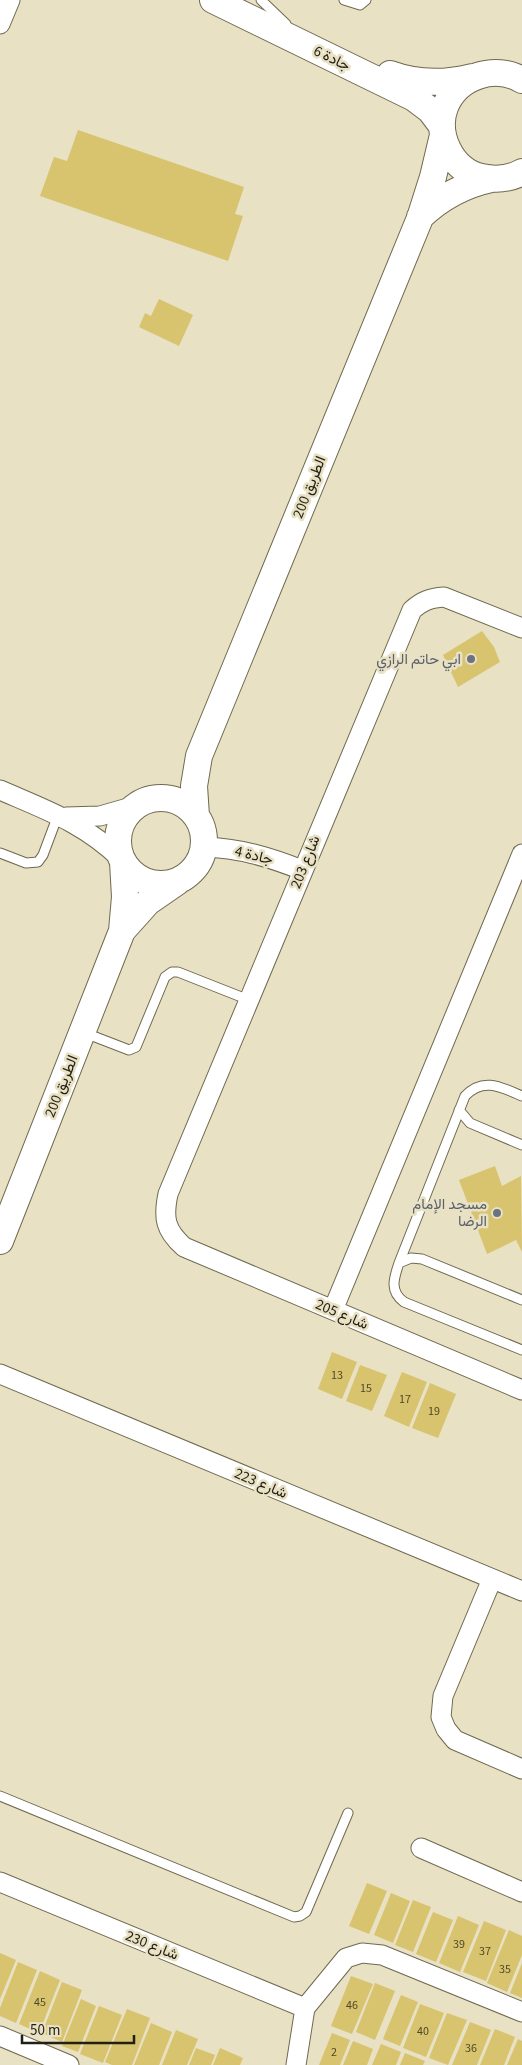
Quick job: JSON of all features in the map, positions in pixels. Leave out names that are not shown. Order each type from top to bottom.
[{"type":"main road","name":"جادة 6","points":[[213,0],[414,98],[430,110],[442,131],[447,148],[460,165],[478,176],[491,179]]},
{"type":"main road","name":"جادة 6","points":[[236,0],[399,77],[414,81],[443,82],[487,73],[515,70]]},
{"type":"main road","name":"الطريق 200","points":[[196,816],[194,786],[199,756],[420,218],[433,177],[445,106],[456,89],[472,77]]},
{"type":"main road","name":"الطريق 200","points":[[420,218],[438,201],[460,188],[521,173]]},
{"type":"main road","name":"الطريق 200","points":[[144,802],[173,784],[199,756]]},
{"type":"main road","points":[[172,799],[190,808],[196,816],[203,831],[204,847],[196,867],[179,881],[168,884],[156,884],[144,881],[134,875],[122,860],[117,839],[118,830],[122,820],[144,802],[172,799]]},
{"type":"main road","name":"الطريق 200","points":[[0,1241],[122,931],[125,896],[122,860]]},
{"type":"main road","name":"الطريق 200","points":[[122,931],[148,902],[179,881]]},
{"type":"street","points":[[0,24],[10,0]]},
{"type":"street","name":"شارع 203","points":[[168,1229],[166,1205],[168,1194],[412,610],[420,603],[432,598],[444,597],[522,628]]},
{"type":"street","points":[[0,790],[60,816],[94,835],[122,860]]},
{"type":"street","points":[[60,816],[100,816],[144,802]]},
{"type":"street","name":"جادة 4","points":[[204,847],[239,850],[258,854],[302,870]]},
{"type":"street","points":[[332,1310],[522,854]]},
{"type":"street","name":"شارع 205","points":[[168,1229],[184,1247],[196,1254],[522,1390]]},
{"type":"street","name":"شارع 223","points":[[0,1374],[522,1592]]},
{"type":"street","points":[[492,1579],[444,1691],[441,1717],[446,1729],[455,1740],[522,1769]]},
{"type":"street","points":[[421,1848],[522,1892]]},
{"type":"street","name":"شارع 230","points":[[0,1882],[304,2008]]},
{"type":"street","points":[[296,2065],[304,2008],[341,1963],[354,1955],[368,1953],[382,1955],[522,2012]]},
{"type":"street","points":[[0,2036],[70,2065]]},
{"type":"lane","points":[[261,0],[286,24]]},
{"type":"lane","points":[[344,0],[360,5],[366,0]]},
{"type":"lane","points":[[0,853],[26,863],[38,862],[60,816]]},
{"type":"lane","points":[[82,1032],[129,1050],[136,1047],[165,977],[172,972],[178,972],[249,1000]]},
{"type":"lane","points":[[522,1096],[493,1085],[485,1084],[470,1091],[465,1096],[399,1263],[393,1285],[396,1295],[404,1302],[522,1350]]},
{"type":"lane","points":[[459,1110],[470,1123],[522,1145]]},
{"type":"lane","points":[[399,1263],[411,1258],[422,1259],[522,1300]]},
{"type":"lane","points":[[0,1796],[294,1917],[306,1912],[348,1813]]},
{"type":"building","points":[[78,130],[244,187],[235,214],[243,216],[228,261],[40,196],[54,157],[67,161]]},
{"type":"building","points":[[159,299],[193,315],[179,346],[139,327],[145,313],[151,316]]},
{"type":"building","name":"ابي حاتم الرازي","points":[[482,631],[494,647],[500,662],[458,687],[443,655]]},
{"type":"building","name":"مسجد الإمام الرضا","points":[[495,1166],[502,1186],[521,1176],[522,1252],[516,1240],[487,1254],[459,1180]]},
{"type":"building","points":[[332,1352],[357,1362],[342,1399],[318,1389]]},
{"type":"building","points":[[360,1365],[387,1375],[372,1411],[346,1401]]},
{"type":"building","points":[[402,1372],[427,1382],[409,1427],[384,1416]]},
{"type":"building","points":[[430,1383],[456,1394],[438,1438],[412,1428]]},
{"type":"building","points":[[367,1883],[387,1891],[369,1934],[349,1926]]},
{"type":"building","points":[[391,1893],[410,1901],[393,1943],[374,1935]]},
{"type":"building","points":[[413,1900],[431,1907],[413,1952],[395,1945]]},
{"type":"building","points":[[433,1912],[453,1920],[436,1962],[416,1954]]},
{"type":"building","points":[[458,1916],[479,1925],[460,1972],[439,1963]]},
{"type":"building","points":[[484,1921],[506,1930],[486,1981],[463,1972]]},
{"type":"building","points":[[509,1930],[522,1936],[522,1955],[507,1992],[487,1983]]},
{"type":"building","points":[[0,1953],[16,1960],[0,1999]]},
{"type":"building","points":[[18,1962],[37,1970],[16,2023],[0,2016],[0,2008]]},
{"type":"building","points":[[522,1963],[522,1998],[510,1993]]},
{"type":"building","points":[[40,1971],[60,1980],[39,2033],[19,2024]]},
{"type":"building","points":[[351,1976],[373,1984],[352,2034],[331,2026]]},
{"type":"building","points":[[62,1982],[82,1990],[62,2042],[42,2033]]},
{"type":"building","points":[[375,1983],[395,1991],[375,2040],[356,2032]]},
{"type":"building","points":[[401,1995],[418,2002],[400,2046],[383,2039]]},
{"type":"building","points":[[81,1999],[96,2006],[78,2052],[62,2046]]},
{"type":"building","points":[[420,2004],[444,2013],[426,2057],[403,2048]]},
{"type":"building","points":[[99,2006],[122,2015],[103,2063],[80,2054]]},
{"type":"building","points":[[127,2009],[150,2018],[132,2065],[112,2065],[105,2062]]},
{"type":"building","points":[[447,2013],[467,2020],[448,2065],[429,2058]]},
{"type":"building","points":[[470,2022],[491,2030],[477,2065],[452,2065]]},
{"type":"building","points":[[151,2023],[172,2032],[159,2065],[134,2065]]},
{"type":"building","points":[[495,2029],[515,2037],[504,2065],[480,2065]]},
{"type":"building","points":[[176,2030],[198,2039],[187,2065],[162,2065]]},
{"type":"building","points":[[332,2033],[350,2040],[340,2065],[319,2065]]},
{"type":"building","points":[[518,2039],[522,2041],[522,2065],[507,2065]]},
{"type":"building","points":[[353,2041],[373,2049],[367,2065],[343,2065]]},
{"type":"building","points":[[381,2044],[401,2052],[396,2065],[372,2065]]},
{"type":"building","points":[[196,2048],[215,2055],[211,2065],[189,2065]]},
{"type":"building","points":[[220,2048],[243,2058],[240,2065],[213,2065]]},
{"type":"building","points":[[405,2053],[425,2061],[423,2065],[400,2065]]},
{"type":"place","name":"ابي حاتم الرازي","points":[[471,659]]},
{"type":"place","name":"مسجد الإمام الرضا","points":[[497,1213]]}]
